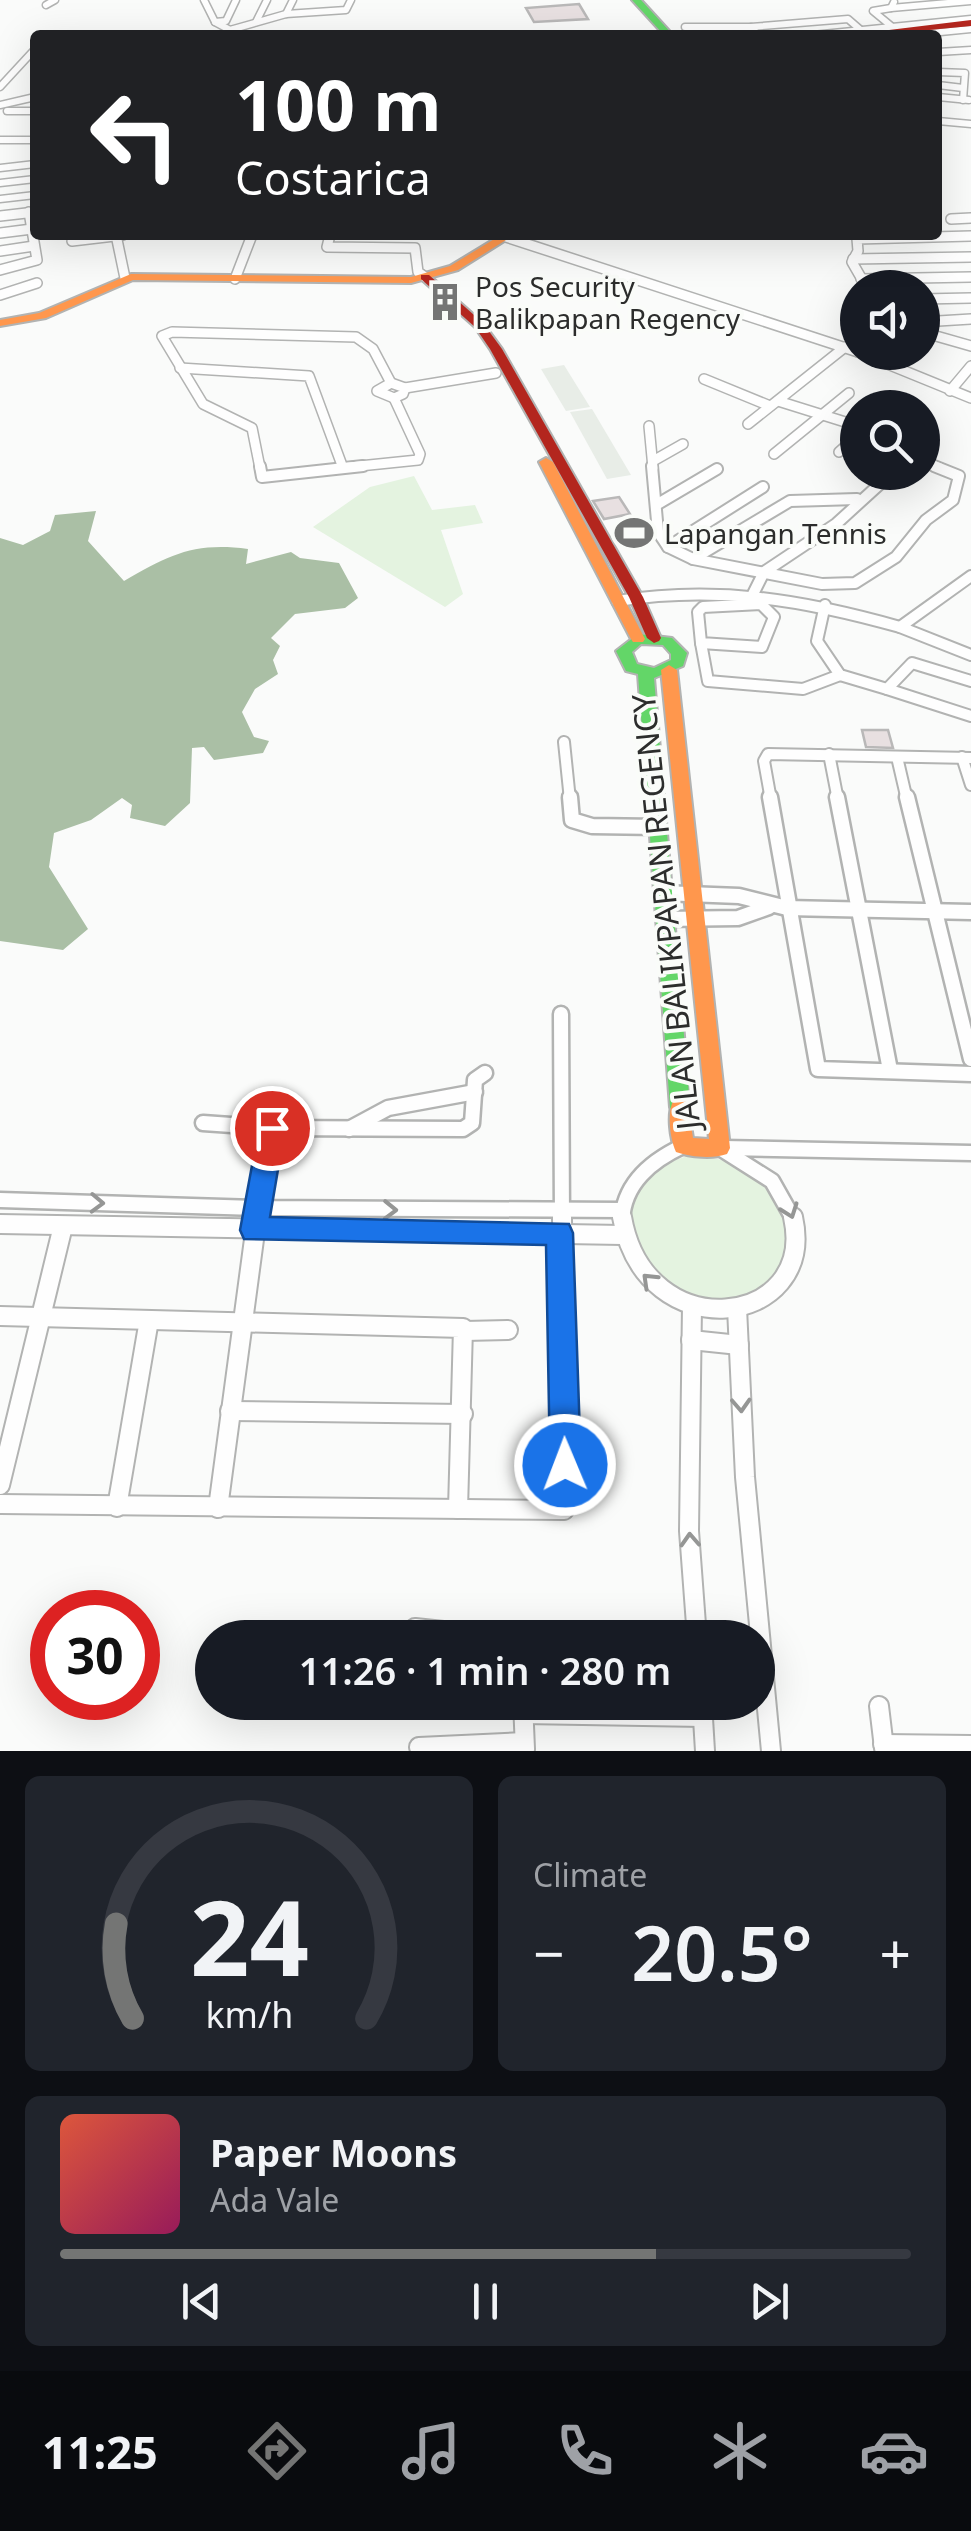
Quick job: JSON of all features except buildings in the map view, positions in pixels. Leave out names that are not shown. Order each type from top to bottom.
[{"type":"main road","points":[[636,0],[676,30]]},
{"type":"main road","points":[[921,30],[959,27]]},
{"type":"main road","points":[[0,323],[53,312],[125,278],[418,279],[454,268],[500,240]]},
{"type":"main road","name":"JALAN BALIKPAPAN REGENCY","points":[[418,279],[491,353],[646,638]]},
{"type":"main road","name":"JALAN BALIKPAPAN REGENCY","points":[[646,638],[677,649],[678,662],[670,670],[646,672],[632,667],[624,657],[626,646],[646,638]]},
{"type":"main road","name":"JALAN BALIKPAPAN REGENCY","points":[[670,670],[693,919],[720,1148]]},
{"type":"main road","name":"JALAN BALIKPAPAN REGENCY","points":[[646,672],[683,1146]]},
{"type":"main road","points":[[683,1146],[720,1148]]},
{"type":"street","points":[[46,5],[55,0]]},
{"type":"street","points":[[204,0],[215,22],[230,30],[286,14],[346,10],[350,0]]},
{"type":"street","points":[[215,22],[226,21],[236,0]]},
{"type":"street","points":[[256,22],[267,0]]},
{"type":"street","points":[[286,14],[293,0]]},
{"type":"street","points":[[318,12],[323,0]]},
{"type":"street","points":[[894,30],[872,11],[894,3],[902,6],[971,1]]},
{"type":"street","points":[[696,30],[848,18],[858,30]]},
{"type":"street","points":[[799,23],[807,30]]},
{"type":"street","points":[[942,55],[959,54],[971,47],[959,27]]},
{"type":"street","points":[[0,87],[30,54]]},
{"type":"street","points":[[959,54],[970,64]]},
{"type":"street","points":[[942,72],[968,73],[963,88],[967,100],[942,98]]},
{"type":"street","points":[[0,73],[10,74]]},
{"type":"street","points":[[942,85],[963,88]]},
{"type":"street","points":[[2,111],[11,102],[30,97]]},
{"type":"street","points":[[2,111],[30,111]]},
{"type":"street","points":[[942,120],[971,124]]},
{"type":"street","points":[[0,140],[30,140]]},
{"type":"street","points":[[0,168],[30,165]]},
{"type":"street","points":[[0,183],[30,180]]},
{"type":"street","points":[[0,199],[30,196]]},
{"type":"street","points":[[0,216],[30,212]]},
{"type":"street","points":[[951,219],[971,218]]},
{"type":"street","points":[[0,233],[30,229]]},
{"type":"street","points":[[942,237],[971,236]]},
{"type":"street","points":[[0,270],[34,264],[33,240]]},
{"type":"street","points":[[72,241],[80,240]]},
{"type":"street","points":[[119,240],[125,278]]},
{"type":"street","points":[[235,279],[250,240]]},
{"type":"street","points":[[329,240],[327,247],[415,248],[418,279]]},
{"type":"street","points":[[519,240],[840,345]]},
{"type":"street","points":[[856,240],[854,259],[859,270]]},
{"type":"street","points":[[0,250],[34,246]]},
{"type":"street","points":[[854,259],[971,258]]},
{"type":"street","points":[[940,279],[971,277]]},
{"type":"street","points":[[0,295],[37,282]]},
{"type":"street","points":[[940,299],[971,298]]},
{"type":"street","points":[[940,321],[971,323]]},
{"type":"street","points":[[390,382],[376,391],[394,398],[420,457],[344,470],[262,477],[252,428],[202,404],[163,334],[356,338],[373,348],[390,382],[405,388],[504,380]]},
{"type":"street","points":[[940,337],[971,346]]},
{"type":"street","points":[[748,424],[840,352]]},
{"type":"street","points":[[180,368],[309,376],[344,470]]},
{"type":"street","points":[[950,391],[969,368]]},
{"type":"street","points":[[900,370],[971,398]]},
{"type":"street","points":[[704,379],[774,404],[840,421]]},
{"type":"street","points":[[394,398],[403,394],[405,388]]},
{"type":"street","points":[[774,454],[840,401]]},
{"type":"street","points":[[649,426],[658,532],[668,546],[693,558],[843,585],[875,572],[904,550],[958,490],[958,476],[940,466]]},
{"type":"street","points":[[654,461],[683,444]]},
{"type":"street","points":[[656,505],[717,469]]},
{"type":"street","points":[[668,546],[763,488]]},
{"type":"street","points":[[752,597],[762,572],[845,517],[857,498],[868,490]]},
{"type":"street","points":[[693,558],[790,500],[857,498]]},
{"type":"street","points":[[900,627],[971,576]]},
{"type":"street","points":[[626,599],[752,597],[825,605],[900,627],[971,656]]},
{"type":"street","points":[[701,643],[762,646],[774,617],[752,597],[700,608],[701,643],[708,682],[803,688],[840,675],[971,716]]},
{"type":"street","points":[[825,605],[817,641],[840,675]]},
{"type":"street","points":[[887,689],[908,663],[971,681]]},
{"type":"street","points":[[564,742],[572,820],[592,826],[658,827]]},
{"type":"street","points":[[971,785],[967,758],[768,754],[764,761],[813,1060],[818,1069],[971,1074]]},
{"type":"street","points":[[829,754],[890,1070]]},
{"type":"street","points":[[896,757],[971,1060]]},
{"type":"street","points":[[662,894],[738,896],[769,907],[971,912]]},
{"type":"street","points":[[664,919],[738,918],[769,907]]},
{"type":"street","points":[[0,1504],[564,1510],[561,1014]]},
{"type":"street","points":[[203,1123],[349,1130],[463,1129],[472,1124],[475,1080],[485,1073]]},
{"type":"street","points":[[349,1130],[356,1120],[387,1110],[447,1094],[475,1092]]},
{"type":"street","points":[[218,1508],[240,1322],[272,1128]]},
{"type":"street","points":[[683,1146],[639,1176],[622,1210],[622,1236],[636,1268],[651,1285],[692,1306],[738,1308],[758,1300],[782,1281],[796,1254],[797,1235],[789,1206],[771,1180],[720,1148]]},
{"type":"street","points":[[720,1148],[971,1153]]},
{"type":"street","points":[[0,1200],[258,1208],[622,1210]]},
{"type":"street","points":[[0,1224],[622,1236]]},
{"type":"street","points":[[0,1485],[63,1226]]},
{"type":"street","points":[[692,1306],[688,1531],[695,1620]]},
{"type":"street","points":[[738,1308],[745,1477],[770,1751]]},
{"type":"street","points":[[0,1316],[508,1330]]},
{"type":"street","points":[[117,1507],[149,1320]]},
{"type":"street","points":[[458,1509],[465,1331]]},
{"type":"street","points":[[692,1340],[738,1344]]},
{"type":"street","points":[[230,1411],[462,1414]]},
{"type":"street","points":[[878,1706],[884,1748],[971,1745]]},
{"type":"street","points":[[420,1747],[524,1747],[523,1720]]},
{"type":"street","points":[[703,1720],[706,1751]]},
{"type":"shaded area","points":[[564,365],[590,407],[566,411],[541,369]]},
{"type":"shaded area","points":[[592,409],[631,475],[607,479],[570,412]]},
{"type":"shaded area","points":[[414,476],[432,510],[475,505],[483,523],[441,530],[463,594],[445,607],[313,527],[370,487]]},
{"type":"shaded area","points":[[96,511],[88,541],[124,581],[183,553],[229,547],[248,549],[246,564],[291,552],[300,558],[339,563],[358,598],[345,608],[295,614],[271,638],[280,646],[273,660],[278,674],[255,689],[242,712],[254,737],[269,741],[263,753],[214,760],[204,747],[192,748],[190,803],[165,826],[130,818],[132,805],[122,798],[91,820],[54,833],[49,867],[88,929],[63,950],[0,941],[0,538],[23,545],[50,531],[55,515]]},
{"type":"shaded area","points":[[687,1156],[729,1162],[759,1179],[779,1203],[788,1230],[786,1258],[774,1282],[751,1298],[710,1303],[658,1283],[638,1242],[629,1208],[632,1193],[642,1179]]},
{"type":"traffic: fast","points":[[636,0],[664,30]]},
{"type":"traffic: fast","points":[[638,639],[667,641],[679,653],[678,663],[655,673],[631,667],[624,651],[638,639]]},
{"type":"traffic: fast","points":[[646,673],[680,1107]]},
{"type":"traffic: slow","points":[[0,323],[42,316],[131,277],[411,280],[454,268],[501,240]]},
{"type":"traffic: slow","points":[[546,462],[638,639]]},
{"type":"traffic: slow","points":[[669,670],[720,1148],[683,1146],[680,1107]]},
{"type":"traffic: jam","points":[[902,30],[971,23]]},
{"type":"traffic: jam","points":[[425,277],[479,325],[496,349],[636,597],[654,638]]},
{"type":"place","name":"Pos Security Balikpapan Regency","points":[[445,302]]},
{"type":"place","name":"Lapangan Tennis","points":[[634,533]]},
{"type":"route","points":[[272,1128],[254,1230],[560,1233],[565,1465]]}]
